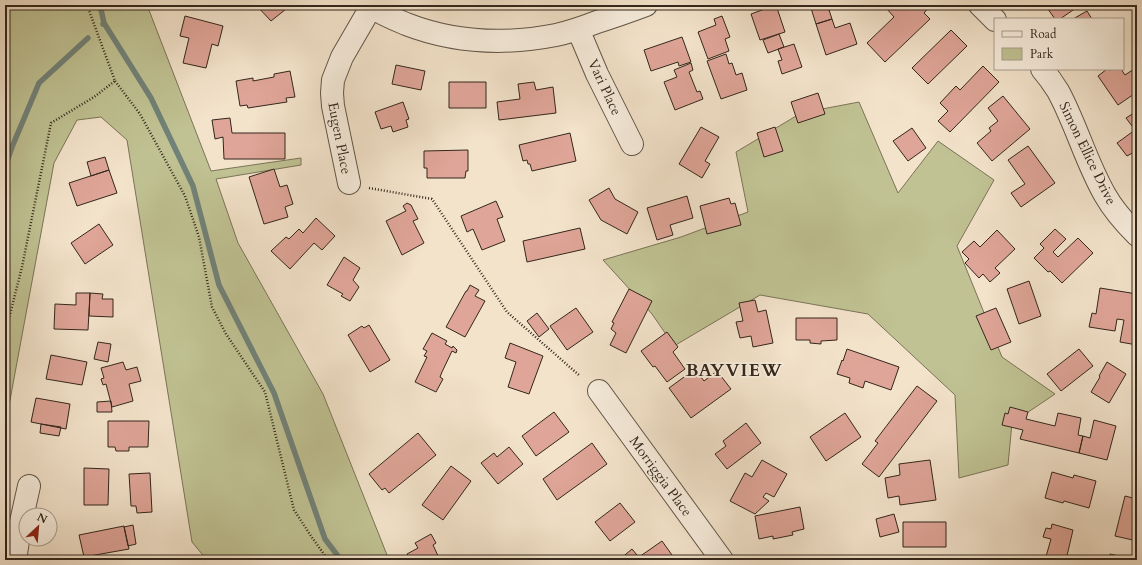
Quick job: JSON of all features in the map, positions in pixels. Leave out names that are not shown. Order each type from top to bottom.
[{"type":"street","points":[[369,6],[397,20],[424,30],[450,37],[481,41],[509,41],[557,35],[646,5]]},
{"type":"street","points":[[980,5],[994,19]]},
{"type":"street","name":"Eugen Place","points":[[359,186],[333,106],[332,93],[333,80],[342,57],[369,6]]},
{"type":"street","name":"Vari Place","points":[[578,29],[597,74],[632,144]]},
{"type":"street","name":"Simon Ellice Drive","points":[[1043,70],[1058,91],[1105,196],[1129,228],[1137,235]]},
{"type":"street","name":"Morriggia Place","points":[[600,391],[722,560]]},
{"type":"street","points":[[15,560],[29,486]]},
{"type":"path","points":[[87,5],[115,81],[140,114],[185,196],[199,237],[212,308],[226,334],[265,392],[294,510],[328,560]]},
{"type":"path","points":[[5,334],[22,267],[51,123],[94,97],[115,81]]},
{"type":"path","points":[[359,186],[432,199],[507,312],[580,376]]},
{"type":"green space","points":[[5,5],[147,5],[211,171],[301,158],[301,165],[216,179],[238,243],[323,394],[389,560],[207,560],[192,542],[127,140],[101,117],[77,120],[54,163],[5,427]]},
{"type":"green space","points":[[859,102],[898,193],[938,141],[994,180],[957,246],[1002,357],[1055,394],[1012,423],[1008,465],[959,478],[955,395],[868,314],[760,295],[674,346],[652,314],[603,260],[681,237],[748,212],[736,152],[801,113]]},
{"type":"building","points":[[256,5],[291,5],[271,21]]},
{"type":"building","points":[[776,5],[785,32],[760,40],[751,14]]},
{"type":"building","points":[[810,5],[844,5],[829,10],[832,19],[816,24]]},
{"type":"building","points":[[891,5],[929,5],[930,6],[924,13],[930,19],[885,62],[867,43],[894,17],[887,9]]},
{"type":"building","points":[[1045,5],[1074,5],[1076,8],[1061,18],[1054,18]]},
{"type":"building","points":[[1087,11],[1091,18],[1075,18]]},
{"type":"building","points":[[185,16],[223,26],[218,46],[212,44],[206,68],[183,63],[189,38],[180,36]]},
{"type":"building","points":[[722,16],[730,37],[725,39],[729,51],[708,59],[698,32],[716,25],[714,19]]},
{"type":"building","points":[[832,19],[835,28],[850,23],[857,44],[826,55],[816,24]]},
{"type":"building","points":[[951,30],[967,46],[928,84],[912,68]]},
{"type":"building","points":[[779,34],[784,47],[768,53],[763,40]]},
{"type":"building","points":[[682,37],[691,62],[679,66],[678,62],[651,71],[644,50]]},
{"type":"building","points":[[794,44],[802,67],[782,74],[778,61],[782,60],[778,49]]},
{"type":"building","points":[[726,54],[729,64],[732,63],[736,75],[742,73],[747,90],[721,99],[707,61]]},
{"type":"building","points":[[691,63],[693,70],[689,72],[697,92],[700,91],[703,99],[675,110],[664,82],[677,77],[674,70]]},
{"type":"building","points":[[396,65],[425,71],[421,90],[392,84]]},
{"type":"building","points":[[983,66],[999,82],[950,132],[938,121],[948,111],[940,103],[956,86],[960,90]]},
{"type":"building","points":[[1137,67],[1137,92],[1118,105],[1098,76],[1106,70],[1122,70],[1125,75]]},
{"type":"building","points":[[290,71],[295,97],[286,98],[287,102],[248,108],[247,105],[240,106],[236,81],[253,78],[253,81],[274,77],[274,74]]},
{"type":"building","points":[[449,82],[486,82],[486,108],[449,108]]},
{"type":"building","points":[[534,82],[536,90],[553,87],[556,113],[499,120],[497,102],[520,99],[518,84]]},
{"type":"building","points":[[818,93],[825,114],[798,123],[791,102]]},
{"type":"building","points":[[1003,96],[1030,129],[992,161],[977,143],[991,131],[989,128],[998,121],[988,108]]},
{"type":"building","points":[[403,102],[409,119],[406,120],[408,127],[393,132],[391,126],[381,129],[375,112]]},
{"type":"building","points":[[1137,111],[1137,155],[1134,152],[1127,156],[1117,143],[1135,130],[1126,118]]},
{"type":"building","points":[[230,118],[232,133],[285,133],[285,159],[224,159],[223,137],[215,139],[212,120]]},
{"type":"building","points":[[701,127],[719,137],[705,161],[710,164],[702,178],[679,164]]},
{"type":"building","points":[[775,127],[783,151],[764,157],[757,133]]},
{"type":"building","points":[[912,128],[926,148],[908,161],[893,141]]},
{"type":"building","points":[[570,133],[576,161],[532,171],[527,160],[523,161],[519,145]]},
{"type":"building","points":[[1028,146],[1055,183],[1021,207],[1011,193],[1025,184],[1008,160]]},
{"type":"building","points":[[468,150],[468,171],[466,171],[465,178],[427,178],[427,168],[424,168],[424,151]]},
{"type":"building","points":[[105,157],[109,170],[91,176],[87,162]]},
{"type":"building","points":[[274,169],[280,187],[287,185],[293,204],[285,207],[288,217],[264,224],[249,177]]},
{"type":"building","points":[[109,170],[117,193],[77,206],[69,183]]},
{"type":"building","points":[[609,188],[615,199],[638,212],[627,234],[601,220],[589,200]]},
{"type":"building","points":[[687,196],[693,218],[670,225],[673,235],[657,240],[647,208]]},
{"type":"building","points":[[729,198],[731,204],[735,203],[741,225],[707,234],[700,206]]},
{"type":"building","points":[[496,201],[503,217],[497,219],[505,241],[482,250],[473,229],[467,232],[461,216]]},
{"type":"building","points":[[407,203],[411,205],[418,219],[413,221],[424,243],[402,255],[386,221],[406,211],[403,206]]},
{"type":"building","points":[[316,218],[335,236],[322,250],[314,243],[290,269],[271,251],[286,237],[289,239],[299,229],[303,233]]},
{"type":"building","points":[[99,224],[113,245],[85,264],[71,243]]},
{"type":"building","points":[[580,228],[585,249],[527,262],[523,241]]},
{"type":"building","points":[[1055,229],[1066,239],[1053,252],[1058,257],[1078,238],[1093,253],[1062,283],[1034,258],[1044,248],[1040,244]]},
{"type":"building","points":[[997,230],[1015,249],[995,268],[1000,273],[990,282],[983,274],[979,278],[965,263],[969,259],[962,252],[974,241],[980,247]]},
{"type":"building","points":[[344,257],[360,268],[353,280],[359,287],[350,301],[341,296],[343,294],[327,285]]},
{"type":"building","points":[[1029,281],[1041,316],[1019,324],[1007,289]]},
{"type":"building","points":[[470,285],[479,290],[475,296],[485,301],[465,337],[446,327]]},
{"type":"building","points":[[1100,288],[1137,294],[1137,345],[1120,342],[1124,320],[1117,319],[1115,331],[1089,327],[1092,313],[1096,314]]},
{"type":"building","points":[[629,289],[652,301],[626,353],[610,345],[616,333],[611,329],[614,323],[612,322]]},
{"type":"building","points":[[76,293],[90,293],[88,330],[54,329],[55,304],[76,305]]},
{"type":"building","points":[[90,293],[103,294],[102,299],[113,299],[113,317],[89,316]]},
{"type":"building","points":[[755,300],[758,312],[766,310],[773,343],[753,347],[751,336],[740,338],[736,322],[743,321],[739,303]]},
{"type":"building","points":[[576,308],[593,332],[567,350],[550,326]]},
{"type":"building","points":[[996,308],[1011,342],[991,350],[976,316]]},
{"type":"building","points":[[537,313],[549,329],[539,337],[527,321]]},
{"type":"building","points":[[796,318],[837,318],[837,340],[821,341],[821,344],[810,343],[810,340],[796,340]]},
{"type":"building","points":[[369,325],[390,360],[370,372],[348,335],[362,326],[364,328]]},
{"type":"building","points":[[667,332],[678,347],[673,352],[685,369],[667,382],[641,351]]},
{"type":"building","points":[[432,333],[447,341],[445,344],[452,348],[453,346],[457,350],[456,353],[452,351],[440,377],[443,379],[436,392],[415,382],[427,357],[424,356],[427,351],[423,349]]},
{"type":"building","points":[[98,342],[111,344],[108,362],[94,359]]},
{"type":"building","points":[[510,343],[543,356],[529,394],[508,387],[516,362],[505,358]]},
{"type":"building","points":[[847,349],[899,367],[891,390],[865,381],[863,388],[849,383],[850,378],[837,374]]},
{"type":"building","points":[[1079,349],[1093,366],[1061,391],[1047,374]]},
{"type":"building","points":[[51,355],[87,362],[82,385],[46,379]]},
{"type":"building","points":[[123,362],[126,370],[137,367],[141,381],[129,384],[133,401],[112,407],[106,384],[103,385],[101,379],[104,378],[101,368]]},
{"type":"building","points":[[1107,362],[1126,374],[1109,403],[1091,392]]},
{"type":"building","points":[[695,369],[704,381],[717,371],[731,389],[691,418],[669,388]]},
{"type":"building","points":[[917,386],[937,401],[879,477],[862,464],[878,443],[875,441]]},
{"type":"building","points":[[36,398],[70,404],[66,429],[31,422]]},
{"type":"building","points":[[111,401],[112,412],[97,412],[97,402]]},
{"type":"building","points":[[1010,407],[1028,412],[1026,419],[1055,426],[1058,413],[1081,418],[1078,435],[1083,436],[1079,453],[1020,439],[1023,430],[1002,425],[1005,413],[1008,414]]},
{"type":"building","points":[[554,412],[569,432],[536,456],[522,436]]},
{"type":"building","points":[[845,413],[861,437],[826,461],[810,437]]},
{"type":"building","points":[[1094,420],[1116,426],[1107,460],[1079,453],[1083,436],[1090,438]]},
{"type":"building","points":[[108,421],[149,421],[148,447],[129,447],[129,451],[116,451],[115,447],[108,447]]},
{"type":"building","points":[[746,423],[761,443],[727,469],[715,454],[726,446],[723,441]]},
{"type":"building","points":[[41,424],[61,427],[59,436],[40,433]]},
{"type":"building","points":[[418,433],[436,455],[389,493],[385,488],[382,490],[369,474]]},
{"type":"building","points":[[592,443],[607,464],[557,500],[543,479]]},
{"type":"building","points":[[509,447],[523,464],[498,484],[481,463],[494,453],[497,457]]},
{"type":"building","points":[[762,460],[787,474],[774,497],[766,493],[763,497],[769,501],[755,514],[730,501],[745,473],[752,477]]},
{"type":"building","points":[[930,460],[936,500],[900,505],[899,496],[888,498],[885,478],[900,475],[899,464]]},
{"type":"building","points":[[451,466],[471,481],[443,520],[422,505]]},
{"type":"building","points":[[84,468],[109,469],[108,505],[84,505]]},
{"type":"building","points":[[1052,472],[1073,478],[1074,475],[1096,481],[1089,508],[1064,501],[1063,503],[1045,498]]},
{"type":"building","points":[[150,473],[152,512],[137,513],[136,506],[131,506],[129,474]]},
{"type":"building","points":[[1125,496],[1137,499],[1137,541],[1115,536]]},
{"type":"building","points":[[620,503],[635,522],[610,541],[595,522]]},
{"type":"building","points":[[800,507],[804,529],[792,532],[793,535],[773,539],[773,536],[759,539],[755,516]]},
{"type":"building","points":[[894,514],[899,532],[880,537],[876,519]]},
{"type":"building","points":[[903,522],[946,522],[946,547],[903,547]]},
{"type":"building","points":[[1052,524],[1073,530],[1066,560],[1045,560],[1051,539],[1043,537],[1046,528],[1051,529]]},
{"type":"building","points":[[133,525],[136,544],[128,546],[124,527]]},
{"type":"building","points":[[124,526],[129,549],[84,557],[79,535]]},
{"type":"building","points":[[431,534],[436,543],[433,545],[440,560],[410,560],[407,554],[418,548],[415,543]]},
{"type":"building","points":[[662,541],[672,555],[665,560],[641,560],[639,557]]},
{"type":"building","points":[[632,549],[641,560],[619,560]]},
{"type":"building","points":[[1110,554],[1137,560],[1109,560]]},
{"type":"waterway","points":[[100,5],[103,24]]},
{"type":"waterway","points":[[104,23],[151,98],[193,186],[219,285],[274,393],[325,539],[341,560]]},
{"type":"waterway","points":[[5,167],[39,83],[88,38]]},
{"type":"district","name":"BAYVIEW","points":[[734,370]]}]
